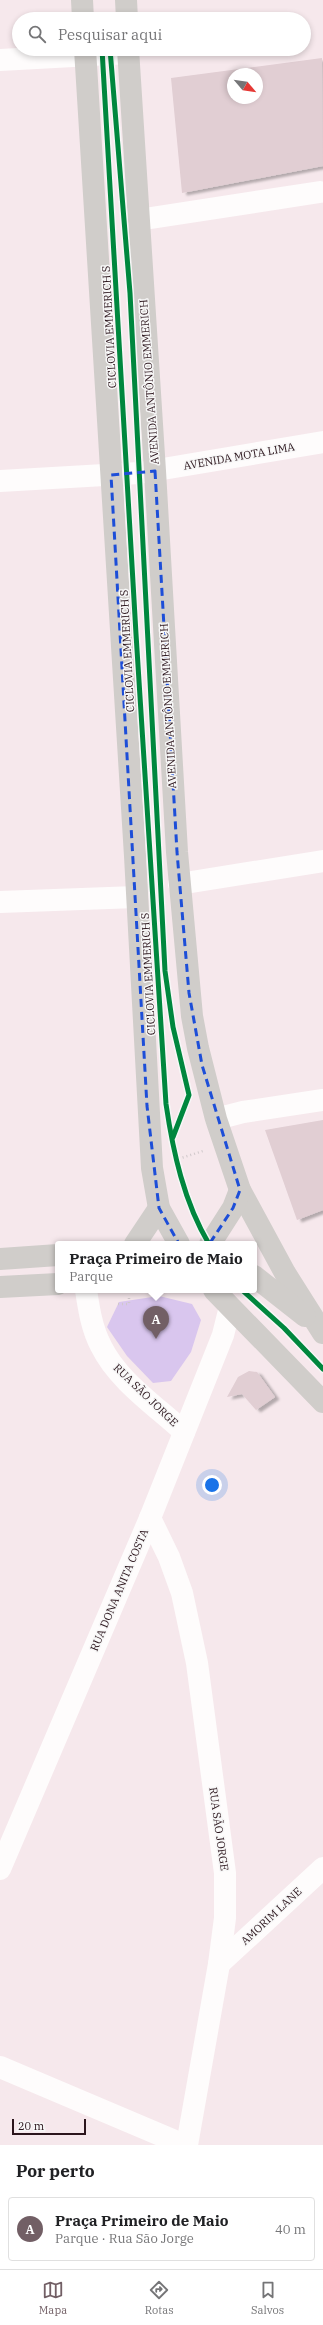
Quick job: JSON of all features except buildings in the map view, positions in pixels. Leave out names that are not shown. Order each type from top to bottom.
[{"type":"main road","points":[[82,0],[83,12]]},
{"type":"main road","points":[[126,0],[127,12]]},
{"type":"main road","points":[[86,56],[152,1168],[159,1208],[177,1241]]},
{"type":"main road","name":"AVENIDA ANTÔNIO EMMERICH","points":[[128,56],[155,471],[179,884],[192,1016],[198,1048],[216,1119],[240,1190],[264,1236],[320,1330]]},
{"type":"main road","points":[[212,1241],[233,1208],[240,1190]]},
{"type":"main road","points":[[136,1241],[159,1208]]},
{"type":"main road","points":[[0,1259],[55,1256]]},
{"type":"main road","points":[[257,1278],[320,1330]]},
{"type":"main road","points":[[0,1287],[55,1284]]},
{"type":"main road","points":[[221,1293],[232,1298],[323,1402]]},
{"type":"street","points":[[0,60],[43,56]]},
{"type":"street","points":[[138,220],[320,192]]},
{"type":"street","name":"AVENIDA MOTA LIMA","points":[[0,481],[155,471],[323,442]]},
{"type":"street","points":[[179,884],[323,861]]},
{"type":"street","points":[[0,902],[136,897]]},
{"type":"street","points":[[216,1119],[243,1112],[323,1100]]},
{"type":"street","name":"RUA SÃO JORGE","points":[[87,1293],[94,1332],[110,1361],[120,1374],[184,1432]]},
{"type":"street","name":"RUA DONA ANITA COSTA","points":[[0,1869],[150,1518],[223,1334],[232,1298]]},
{"type":"street","name":"RUA SÃO JORGE","points":[[150,1518],[169,1557],[182,1593],[197,1663],[225,1873],[226,1918],[219,1964],[185,2145]]},
{"type":"street","name":"AMORIM LANE","points":[[219,1964],[323,1868]]},
{"type":"street","points":[[0,2067],[185,2145]]},
{"type":"path","points":[[178,1167],[174,1159],[211,1148]]},
{"type":"path","points":[[118,1304],[129,1304],[129,1296]]},
{"type":"highlighted area","points":[[155,471],[177,852],[189,993],[202,1065],[240,1190],[233,1208],[206,1249],[179,1244],[159,1208],[147,1106],[111,475]]},
{"type":"shaded area","points":[[159,1296],[192,1304],[201,1320],[191,1352],[171,1381],[153,1383],[127,1356],[107,1327],[119,1302]]},
{"type":"cycle path","name":"CICLOVIA EMMERICH S","points":[[102,56],[136,634],[166,1104],[172,1140],[186,1194],[200,1228],[207,1241]]},
{"type":"cycle path","points":[[111,56],[130,293],[165,971],[173,1027],[189,1095],[173,1137]]},
{"type":"cycle path","points":[[245,1293],[284,1328],[323,1369]]},
{"type":"place","name":"Praça Primeiro de Maio","points":[[156,1339]]}]
